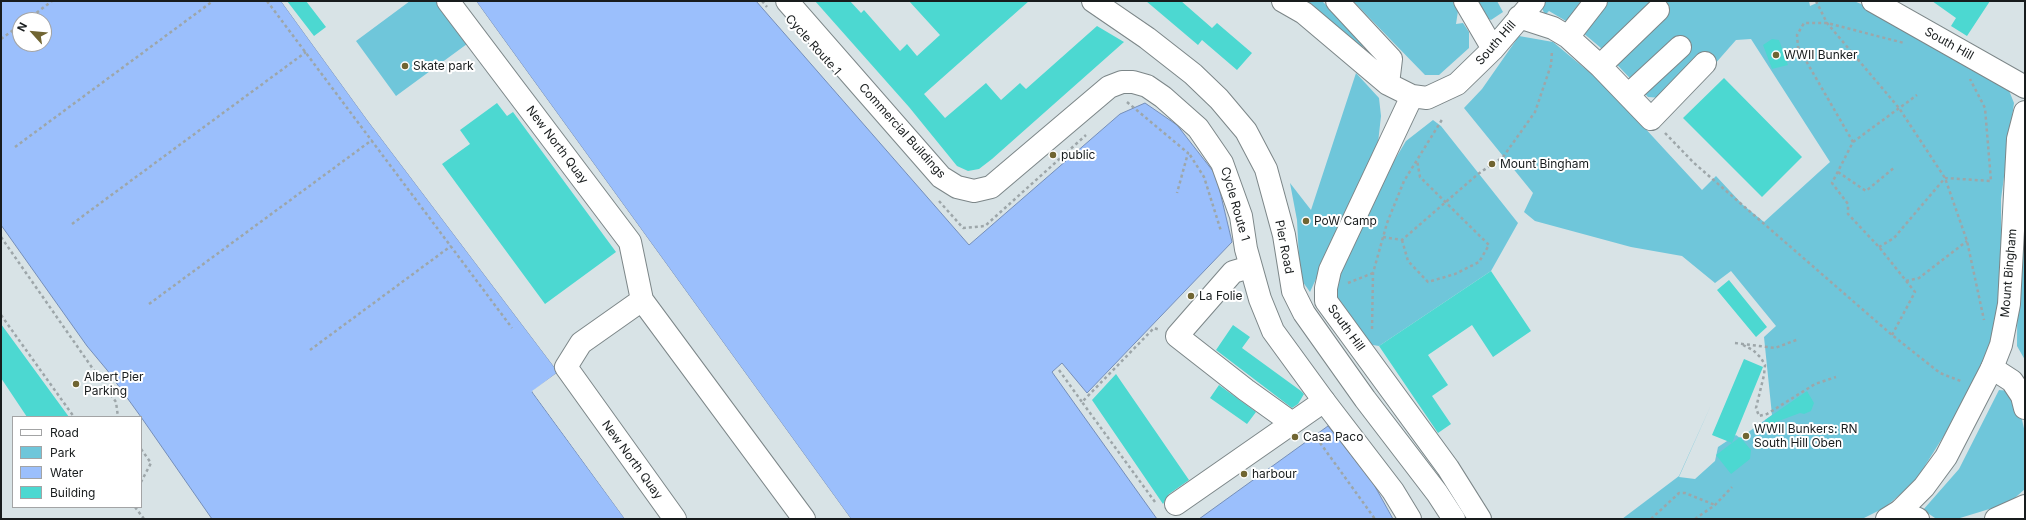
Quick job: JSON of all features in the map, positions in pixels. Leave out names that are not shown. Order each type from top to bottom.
[{"type":"main road","name":"New North Quay","points":[[448,1],[630,242],[642,300],[804,519]]},
{"type":"main road","name":"Pier Road","points":[[1093,1],[1147,38],[1193,74],[1219,99],[1246,130],[1266,169],[1284,235],[1293,291],[1304,313],[1364,400],[1437,493],[1454,519]]},
{"type":"main road","name":"South Hill","points":[[1283,1],[1304,14],[1388,84],[1412,96],[1426,98],[1457,84],[1493,49],[1518,17],[1534,1]]},
{"type":"main road","points":[[1337,1],[1391,59],[1388,84]]},
{"type":"main road","points":[[1464,1],[1493,49]]},
{"type":"main road","points":[[1560,33],[1596,1]]},
{"type":"main road","name":"South Hill","points":[[1873,1],[2025,87]]},
{"type":"main road","name":"Commercial Buildings","points":[[780,7],[941,177],[957,187],[974,191],[991,187],[1109,87],[1122,82],[1133,82],[1147,86],[1163,97],[1198,128],[1213,147],[1222,163],[1241,216],[1250,267]]},
{"type":"main road","points":[[1600,66],[1658,10]]},
{"type":"main road","points":[[1518,17],[1560,33],[1600,66],[1651,119],[1705,63]]},
{"type":"main road","points":[[1628,95],[1680,47]]},
{"type":"main road","name":"South Hill","points":[[1412,96],[1330,270],[1326,288],[1326,301],[1448,468],[1480,519]]},
{"type":"main road","name":"Mount Bingham","points":[[1902,516],[1946,457],[1992,368],[2001,345],[2009,304],[2018,139],[2025,112]]},
{"type":"main road","points":[[1297,420],[1184,342],[1233,272],[1250,267],[1260,299],[1273,331],[1393,491],[1410,519]]},
{"type":"main road","name":"New North Quay","points":[[642,300],[581,343],[566,367],[675,519]]},
{"type":"main road","points":[[1992,368],[2012,382],[2022,396],[2025,408]]},
{"type":"main road","points":[[1176,504],[1324,401]]},
{"type":"main road","points":[[1996,519],[2025,506]]},
{"type":"path","points":[[37,12],[52,1]]},
{"type":"path","points":[[15,147],[213,1]]},
{"type":"path","points":[[267,1],[512,328]]},
{"type":"path","name":"Cycle Route 1","points":[[762,1],[780,7]]},
{"type":"path","points":[[1816,1],[1827,23],[1899,108],[1945,178],[1966,241],[1985,325],[2001,345]]},
{"type":"path","points":[[1853,142],[1798,47],[1797,36],[1804,23],[1827,23],[1906,44]]},
{"type":"path","points":[[1,39],[12,31]]},
{"type":"path","points":[[1402,240],[1478,174],[1503,157],[1535,112],[1560,33]]},
{"type":"path","points":[[72,224],[306,52]]},
{"type":"path","points":[[1945,178],[1991,181],[1985,108],[1968,76]]},
{"type":"path","points":[[1109,87],[1188,153],[1204,177],[1222,233]]},
{"type":"path","points":[[1892,335],[1915,292],[1879,247],[1848,214],[1848,204],[1832,183],[1853,142],[1917,95]]},
{"type":"path","points":[[1372,331],[1373,273],[1383,237],[1404,181],[1443,118]]},
{"type":"path","points":[[1651,119],[1694,163],[1892,335],[1940,372],[1959,381]]},
{"type":"path","points":[[937,199],[963,228],[985,226],[1088,134]]},
{"type":"path","points":[[149,304],[372,140]]},
{"type":"path","points":[[1176,192],[1188,153]]},
{"type":"path","points":[[1402,240],[1408,261],[1428,282],[1455,274],[1479,262],[1489,245],[1420,177],[1417,159]]},
{"type":"path","points":[[1838,172],[1866,191],[1895,167]]},
{"type":"path","points":[[1879,247],[1894,238],[1945,178]]},
{"type":"path","points":[[1,237],[116,402],[118,416]]},
{"type":"path","points":[[1383,237],[1402,240]]},
{"type":"path","points":[[1906,281],[1919,278],[1966,241]]},
{"type":"path","points":[[310,350],[451,246]]},
{"type":"path","points":[[1,315],[73,416]]},
{"type":"path","points":[[1082,402],[1154,328],[1184,342]]},
{"type":"path","points":[[1735,343],[1775,348],[1799,339]]},
{"type":"path","points":[[1743,345],[1753,350],[1761,358],[1765,365],[1756,408],[1759,416],[1767,414],[1815,384],[1836,377]]},
{"type":"path","points":[[1059,370],[1162,512],[1176,504]]},
{"type":"path","points":[[1297,420],[1374,519]]},
{"type":"path","points":[[142,450],[151,463],[142,480]]},
{"type":"path","points":[[1695,519],[1715,505],[1732,487]]},
{"type":"path","points":[[1651,519],[1679,493],[1685,493],[1715,505]]},
{"type":"path","points":[[136,508],[144,519]]},
{"type":"green space","name":"Skate park","points":[[410,1],[436,1],[467,44],[396,96],[356,41]]},
{"type":"green space","points":[[1301,1],[1322,1],[1365,43],[1361,49]]},
{"type":"green space","points":[[1353,1],[1453,1],[1458,11],[1456,24],[1463,23],[1469,32],[1469,48],[1439,75],[1425,75]]},
{"type":"green space","points":[[1476,1],[1497,1],[1503,12],[1491,20],[1482,15]]},
{"type":"green space","points":[[1546,1],[1809,1],[1810,6],[1821,1],[1854,1],[1887,15],[2008,88],[2014,103],[2001,199],[2001,310],[1982,368],[1945,434],[1914,483],[1884,508],[1862,519],[1622,519],[1679,476],[1711,405],[1679,477],[1695,479],[1715,461],[1718,447],[1736,435],[1740,438],[1772,415],[1764,337],[1776,326],[1731,271],[1715,283],[1682,256],[1631,247],[1535,221],[1524,212],[1533,193],[1464,108],[1482,89],[1519,36],[1553,42],[1606,86],[1702,190],[1716,176],[1743,205],[1764,222],[1830,162],[1751,39],[1736,40],[1714,65],[1662,98],[1648,97],[1601,48],[1576,27],[1549,11],[1545,15],[1541,6]]},
{"type":"green space","points":[[1356,73],[1379,98],[1381,116],[1378,143],[1310,292],[1300,278],[1297,220],[1290,183],[1311,210]]},
{"type":"green space","points":[[1433,120],[1441,126],[1518,223],[1491,271],[1379,346],[1367,344],[1336,300],[1339,268],[1391,166],[1406,141]]},
{"type":"green space","points":[[2025,163],[2025,360],[2017,346],[2018,234]]},
{"type":"green space","points":[[1999,390],[2009,391],[2018,402],[2025,433],[2025,489],[2009,503],[1960,518],[1935,518],[1923,510],[1959,469]]},
{"type":"water","points":[[1,1],[281,1],[368,121],[558,372],[532,392],[625,519],[212,519],[142,418],[142,416],[140,416],[107,370],[87,346],[1,225]]},
{"type":"water","points":[[476,1],[756,1],[969,245],[1120,114],[1145,103],[1177,125],[1216,175],[1232,242],[1087,393],[1062,363],[1052,372],[1157,519],[851,519]]},
{"type":"water","points":[[1328,426],[1372,481],[1393,519],[1199,519]]},
{"type":"pier","points":[[281,1],[284,1],[369,119],[560,371],[560,373],[535,392],[627,519],[625,519],[532,391],[558,372],[368,121]]},
{"type":"pier","points":[[474,1],[476,1],[851,519],[848,519]]},
{"type":"building","points":[[287,1],[306,1],[326,27],[314,36]]},
{"type":"building","points":[[815,1],[850,1],[861,13],[864,10],[900,51],[907,44],[917,56],[940,35],[909,1],[1029,1],[924,94],[945,118],[986,83],[1001,100],[1020,83],[1026,89],[1097,26],[1124,42],[992,159],[979,169],[968,171],[957,166],[909,107]]},
{"type":"building","points":[[1146,1],[1181,1],[1212,28],[1217,23],[1252,53],[1237,70],[1202,40],[1198,45]]},
{"type":"building","points":[[1932,1],[1990,1],[1967,36],[1951,26],[1956,18]]},
{"type":"building","name":"WWII Bunker","points":[[1772,39],[1779,40],[1788,65],[1772,69],[1763,45]]},
{"type":"building","points":[[1724,78],[1802,157],[1762,197],[1683,118]]},
{"type":"building","points":[[497,103],[507,116],[513,112],[616,252],[545,304],[442,164],[470,144],[460,130]]},
{"type":"building","points":[[1491,271],[1531,331],[1493,357],[1472,325],[1428,355],[1448,385],[1432,396],[1451,424],[1438,433],[1379,346]]},
{"type":"building","points":[[1729,280],[1767,327],[1756,337],[1717,290]]},
{"type":"building","points":[[1,324],[68,416],[26,416],[1,378]]},
{"type":"building","points":[[1233,325],[1250,337],[1242,348],[1304,394],[1298,404],[1292,408],[1216,350]]},
{"type":"building","points":[[1744,359],[1763,367],[1732,443],[1712,435]]},
{"type":"building","points":[[1116,374],[1189,480],[1169,494],[1163,504],[1092,400]]},
{"type":"building","points":[[1219,385],[1256,412],[1247,424],[1210,398]]},
{"type":"building","points":[[1807,391],[1814,403],[1811,411],[1804,414],[1800,413],[1768,425],[1765,420]]},
{"type":"building","points":[[1740,437],[1751,450],[1750,459],[1731,474],[1716,455]]},
{"type":"place","name":"WWII Bunker","points":[[1776,55]]},
{"type":"place","name":"Skate park","points":[[405,66]]},
{"type":"place","name":"public","points":[[1053,155]]},
{"type":"place","name":"Mount Bingham","points":[[1492,164]]},
{"type":"place","name":"PoW Camp","points":[[1306,221]]},
{"type":"place","name":"La Folie","points":[[1191,296]]},
{"type":"place","name":"Albert Pier Parking","points":[[76,384]]},
{"type":"place","name":"WWII Bunkers: RN South Hill Oben","points":[[1746,436]]},
{"type":"place","name":"Casa Paco","points":[[1295,437]]},
{"type":"place","name":"harbour","points":[[1244,474]]}]
